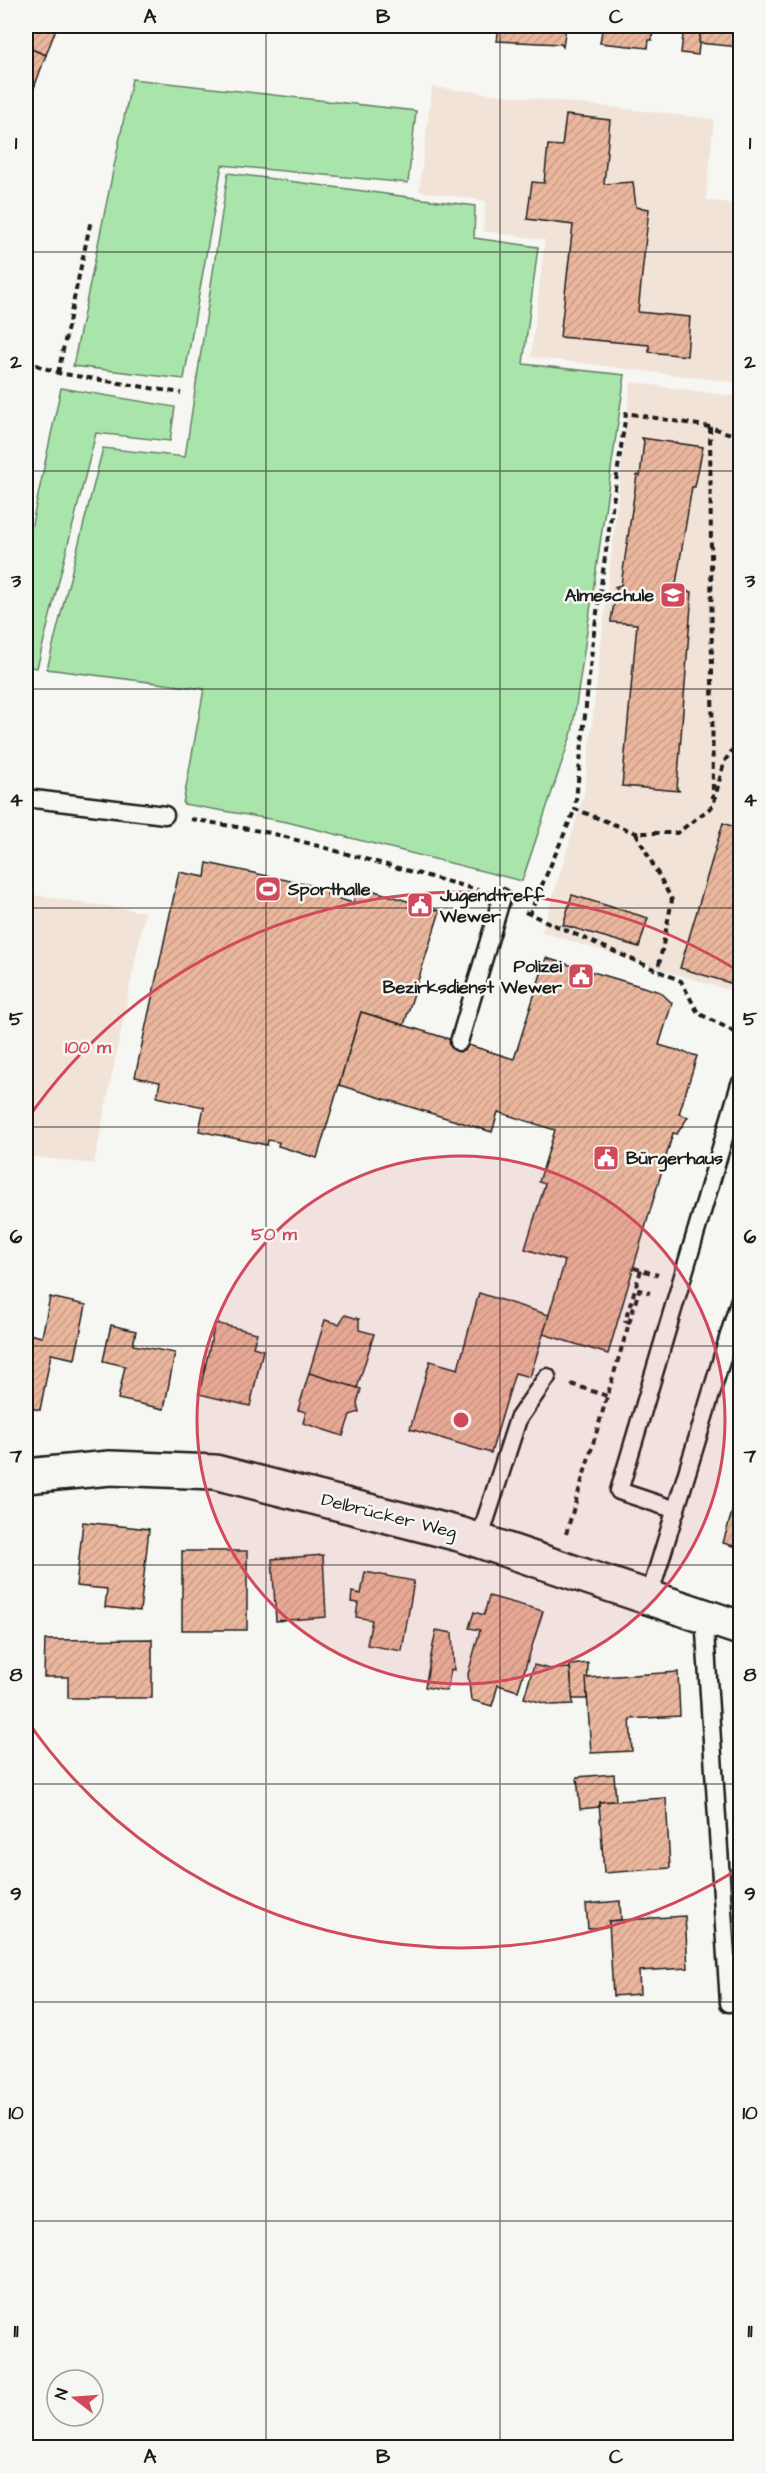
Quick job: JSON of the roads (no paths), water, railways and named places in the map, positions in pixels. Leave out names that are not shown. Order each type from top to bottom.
[{"type":"street","name":"Delbrücker Weg","points":[[26,1476],[110,1468],[215,1472],[479,1540],[741,1629]]},
{"type":"lane","points":[[26,798],[165,815]]},
{"type":"lane","points":[[459,1042],[502,897]]},
{"type":"lane","points":[[676,1510],[619,1491],[741,1084]]},
{"type":"lane","points":[[649,1596],[741,1299]]},
{"type":"lane","points":[[479,1540],[518,1419],[547,1377]]},
{"type":"lane","points":[[710,1618],[705,1632],[729,2003]]},
{"type":"place","name":"Almeschule","points":[[673,595]]},
{"type":"place","name":"Sporthalle","points":[[268,889]]},
{"type":"place","name":"Jugendtreff Wewer","points":[[420,905]]},
{"type":"place","name":"Polizei Bezirksdienst Wewer","points":[[581,976]]},
{"type":"place","name":"Bürgerhaus","points":[[606,1158]]}]
